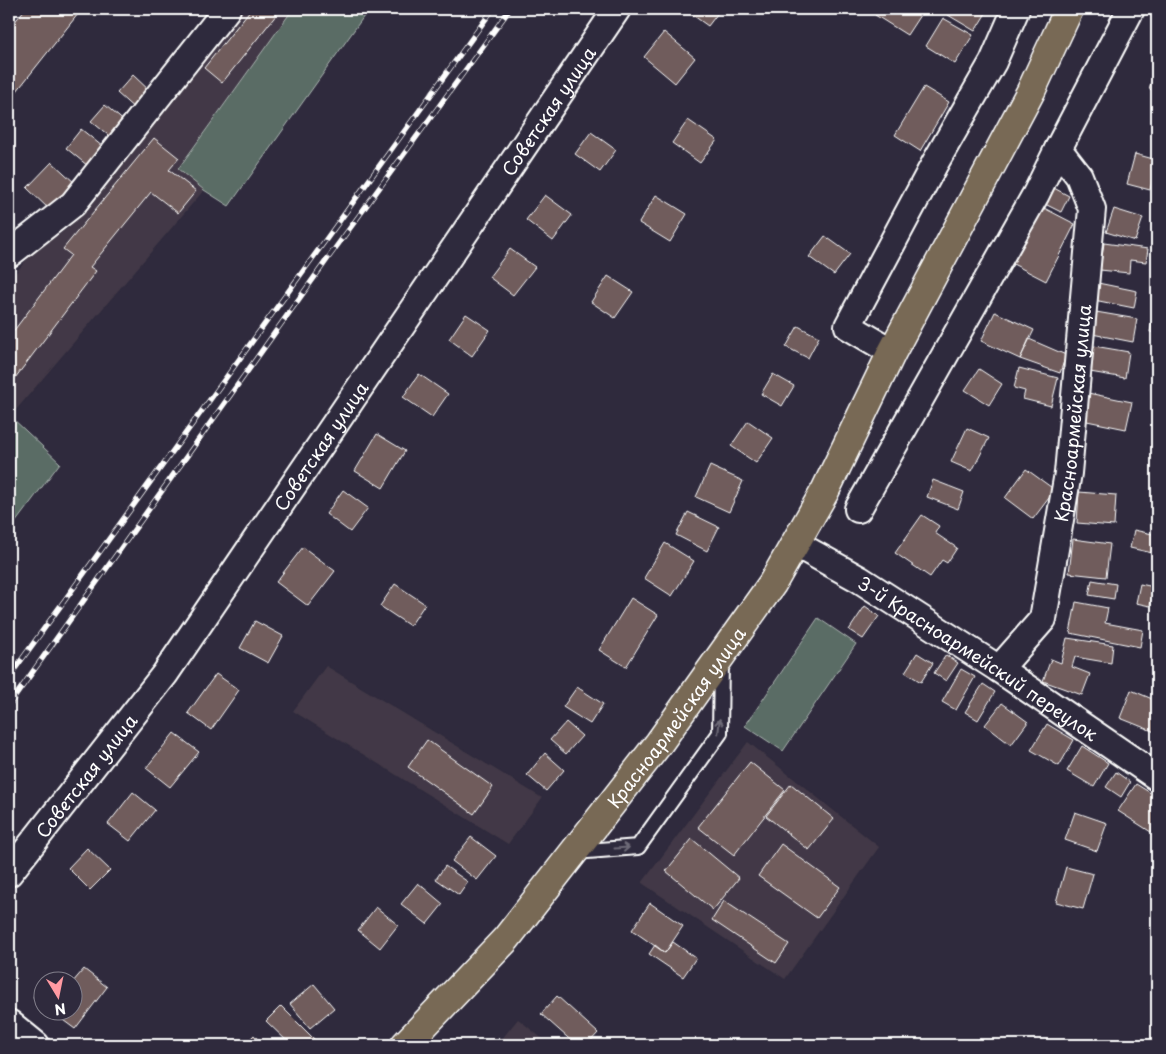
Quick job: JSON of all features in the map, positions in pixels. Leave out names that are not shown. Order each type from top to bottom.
[{"type":"main road","name":"Красноармейская улица","points":[[405,1045],[506,939],[659,743],[772,584],[825,491],[892,352],[1031,91],[1069,9]]},
{"type":"street","points":[[9,254],[73,204],[227,9]]},
{"type":"street","name":"Советская улица","points":[[9,873],[165,674],[617,9]]},
{"type":"street","points":[[892,352],[848,326],[993,62],[1016,9]]},
{"type":"street","points":[[858,508],[1036,194],[1130,9]]},
{"type":"street","name":"Красноармейская улица","points":[[999,669],[1043,619],[1068,473],[1092,209],[1078,176],[1058,149]]},
{"type":"street","name":"3-й Красноармейский переулок","points":[[796,544],[859,578],[999,669],[1157,777]]},
{"type":"street","points":[[9,1022],[36,1045]]},
{"type":"lane","points":[[574,852],[638,847],[720,733],[722,656]]},
{"type":"shaded area","points":[[240,9],[293,9],[178,168],[204,190],[9,418],[9,281],[32,253],[68,228]]},
{"type":"shaded area","points":[[326,666],[542,798],[508,844],[293,711]]},
{"type":"shaded area","points":[[748,742],[879,847],[785,979],[642,883]]},
{"type":"shaded area","points":[[518,1019],[550,1045],[497,1045]]},
{"type":"green space","points":[[293,9],[369,9],[229,206],[204,190],[178,169]]},
{"type":"green space","points":[[10,416],[60,463],[9,531],[9,418]]},
{"type":"green space","points":[[818,618],[856,644],[783,751],[745,726]]},
{"type":"building","points":[[25,9],[82,9],[9,101],[9,29]]},
{"type":"building","points":[[251,9],[281,9],[222,83],[204,68]]},
{"type":"building","points":[[684,9],[721,9],[708,26]]},
{"type":"building","points":[[879,9],[924,9],[907,35],[875,15]]},
{"type":"building","points":[[952,9],[980,9],[986,13],[975,31],[948,15]]},
{"type":"building","points":[[943,18],[973,35],[955,64],[926,46]]},
{"type":"building","points":[[664,32],[695,58],[675,83],[644,57]]},
{"type":"building","points":[[1157,64],[1157,91],[1149,89]]},
{"type":"building","points":[[133,75],[152,93],[136,110],[117,93]]},
{"type":"building","points":[[924,87],[949,102],[920,151],[895,135]]},
{"type":"building","points":[[105,105],[126,123],[113,139],[91,121]]},
{"type":"building","points":[[688,120],[717,140],[700,163],[672,143]]},
{"type":"building","points":[[81,129],[103,147],[88,166],[66,148]]},
{"type":"building","points":[[591,132],[616,150],[600,172],[575,154]]},
{"type":"building","points":[[154,138],[179,158],[169,170],[196,191],[178,213],[151,192],[90,267],[96,271],[9,386],[9,337],[71,255],[63,249]]},
{"type":"building","points":[[1135,154],[1157,160],[1150,190],[1127,184]]},
{"type":"building","points":[[52,162],[76,184],[51,211],[27,188]]},
{"type":"building","points":[[1052,187],[1069,196],[1061,212],[1043,203]]},
{"type":"building","points":[[545,195],[572,215],[553,241],[526,220]]},
{"type":"building","points":[[656,195],[687,214],[670,242],[639,223]]},
{"type":"building","points":[[1042,207],[1075,224],[1046,281],[1013,264]]},
{"type":"building","points":[[1114,209],[1143,218],[1135,241],[1106,232]]},
{"type":"building","points":[[825,236],[850,254],[834,275],[809,257]]},
{"type":"building","points":[[1104,243],[1148,249],[1146,262],[1130,260],[1129,273],[1100,270]]},
{"type":"building","points":[[510,249],[535,267],[513,295],[489,277]]},
{"type":"building","points":[[608,276],[633,292],[615,318],[591,302]]},
{"type":"building","points":[[1098,283],[1137,291],[1134,308],[1094,300]]},
{"type":"building","points":[[1155,306],[1157,306],[1157,333],[1150,332]]},
{"type":"building","points":[[995,312],[1034,330],[1020,359],[981,341]]},
{"type":"building","points":[[1096,312],[1137,319],[1133,342],[1092,334]]},
{"type":"building","points":[[466,314],[490,330],[472,356],[449,339]]},
{"type":"building","points":[[798,326],[819,337],[808,358],[786,347]]},
{"type":"building","points":[[1029,339],[1066,355],[1060,373],[1020,359]]},
{"type":"building","points":[[1094,346],[1129,352],[1125,378],[1090,372]]},
{"type":"building","points":[[1019,368],[1058,378],[1051,406],[1023,399],[1025,391],[1014,388]]},
{"type":"building","points":[[979,369],[1002,384],[989,405],[965,390]]},
{"type":"building","points":[[419,374],[448,394],[432,417],[403,397]]},
{"type":"building","points":[[773,374],[794,386],[782,406],[761,394]]},
{"type":"building","points":[[1088,393],[1132,402],[1126,429],[1082,420]]},
{"type":"building","points":[[748,421],[773,438],[756,463],[731,446]]},
{"type":"building","points":[[967,428],[989,438],[972,471],[951,462]]},
{"type":"building","points":[[377,434],[405,451],[383,488],[355,471]]},
{"type":"building","points":[[710,466],[743,481],[729,512],[696,497]]},
{"type":"building","points":[[1026,469],[1055,490],[1033,519],[1005,498]]},
{"type":"building","points":[[933,480],[964,492],[958,509],[927,497]]},
{"type":"building","points":[[343,490],[368,508],[350,532],[326,514]]},
{"type":"building","points":[[1079,492],[1116,495],[1114,526],[1077,523]]},
{"type":"building","points":[[688,512],[719,527],[707,551],[676,535]]},
{"type":"building","points":[[922,515],[939,526],[935,533],[957,548],[947,563],[942,560],[930,577],[895,553]]},
{"type":"building","points":[[1134,530],[1157,535],[1157,554],[1130,548]]},
{"type":"building","points":[[1073,539],[1110,544],[1106,577],[1069,573]]},
{"type":"building","points":[[665,543],[694,561],[672,596],[644,578]]},
{"type":"building","points":[[303,547],[335,571],[308,606],[276,582]]},
{"type":"building","points":[[1092,580],[1116,584],[1114,599],[1089,595]]},
{"type":"building","points":[[395,584],[425,604],[410,626],[380,606]]},
{"type":"building","points":[[1140,584],[1154,587],[1150,606],[1136,603]]},
{"type":"building","points":[[631,598],[658,615],[626,667],[599,650]]},
{"type":"building","points":[[1076,602],[1108,608],[1105,623],[1143,630],[1140,647],[1070,633]]},
{"type":"building","points":[[865,606],[879,616],[863,639],[849,630]]},
{"type":"building","points":[[255,621],[283,636],[268,663],[240,648]]},
{"type":"building","points":[[1067,638],[1113,645],[1111,663],[1075,657],[1072,667],[1090,674],[1082,695],[1043,681],[1051,659],[1061,663]]},
{"type":"building","points":[[917,653],[933,663],[921,682],[905,672]]},
{"type":"building","points":[[946,655],[958,663],[946,681],[934,673]]},
{"type":"building","points":[[961,669],[975,677],[956,710],[942,702]]},
{"type":"building","points":[[216,674],[239,690],[211,730],[188,713]]},
{"type":"building","points":[[983,684],[995,692],[978,720],[965,712]]},
{"type":"building","points":[[577,687],[603,704],[590,724],[563,707]]},
{"type":"building","points":[[1131,690],[1157,701],[1157,726],[1155,732],[1120,718]]},
{"type":"building","points":[[1002,703],[1028,722],[1011,745],[985,725]]},
{"type":"building","points":[[566,722],[582,736],[566,754],[550,740]]},
{"type":"building","points":[[1047,724],[1074,740],[1059,766],[1031,750]]},
{"type":"building","points":[[174,733],[199,752],[170,787],[146,768]]},
{"type":"building","points":[[427,740],[493,787],[474,814],[408,767]]},
{"type":"building","points":[[1082,746],[1108,763],[1094,787],[1067,771]]},
{"type":"building","points":[[545,753],[564,770],[546,791],[527,775]]},
{"type":"building","points":[[750,762],[785,790],[734,855],[698,827]]},
{"type":"building","points":[[1116,772],[1130,782],[1121,797],[1106,787]]},
{"type":"building","points":[[791,784],[834,819],[809,850],[766,816]]},
{"type":"building","points":[[1136,784],[1157,797],[1157,822],[1151,832],[1118,811]]},
{"type":"building","points":[[133,792],[155,810],[130,841],[108,824]]},
{"type":"building","points":[[1075,812],[1107,823],[1097,851],[1065,840]]},
{"type":"building","points":[[471,837],[496,856],[477,880],[452,861]]},
{"type":"building","points":[[692,839],[739,878],[713,910],[666,871]]},
{"type":"building","points":[[781,844],[840,887],[817,918],[758,876]]},
{"type":"building","points":[[87,848],[110,870],[90,890],[68,868]]},
{"type":"building","points":[[445,866],[468,882],[459,895],[436,879]]},
{"type":"building","points":[[1066,867],[1093,874],[1083,909],[1056,902]]},
{"type":"building","points":[[418,883],[443,904],[427,924],[401,904]]},
{"type":"building","points":[[724,901],[789,944],[776,963],[712,920]]},
{"type":"building","points":[[650,903],[683,926],[665,953],[632,930]]},
{"type":"building","points":[[376,907],[398,925],[380,948],[358,930]]},
{"type":"building","points":[[673,942],[696,958],[683,977],[649,954],[655,945],[665,953]]},
{"type":"building","points":[[84,969],[107,987],[82,1020],[82,972]]},
{"type":"building","points":[[314,984],[334,1008],[310,1028],[290,1004]]},
{"type":"building","points":[[557,996],[598,1033],[587,1045],[576,1045],[541,1014]]},
{"type":"building","points":[[281,1006],[315,1040],[310,1045],[291,1045],[266,1021]]},
{"type":"building","points":[[66,1022],[80,1022],[75,1029]]},
{"type":"building","points":[[254,1035],[263,1045],[244,1045]]},
{"type":"railway","points":[[9,677],[493,9]]},
{"type":"railway","points":[[9,705],[331,254],[510,9]]}]
